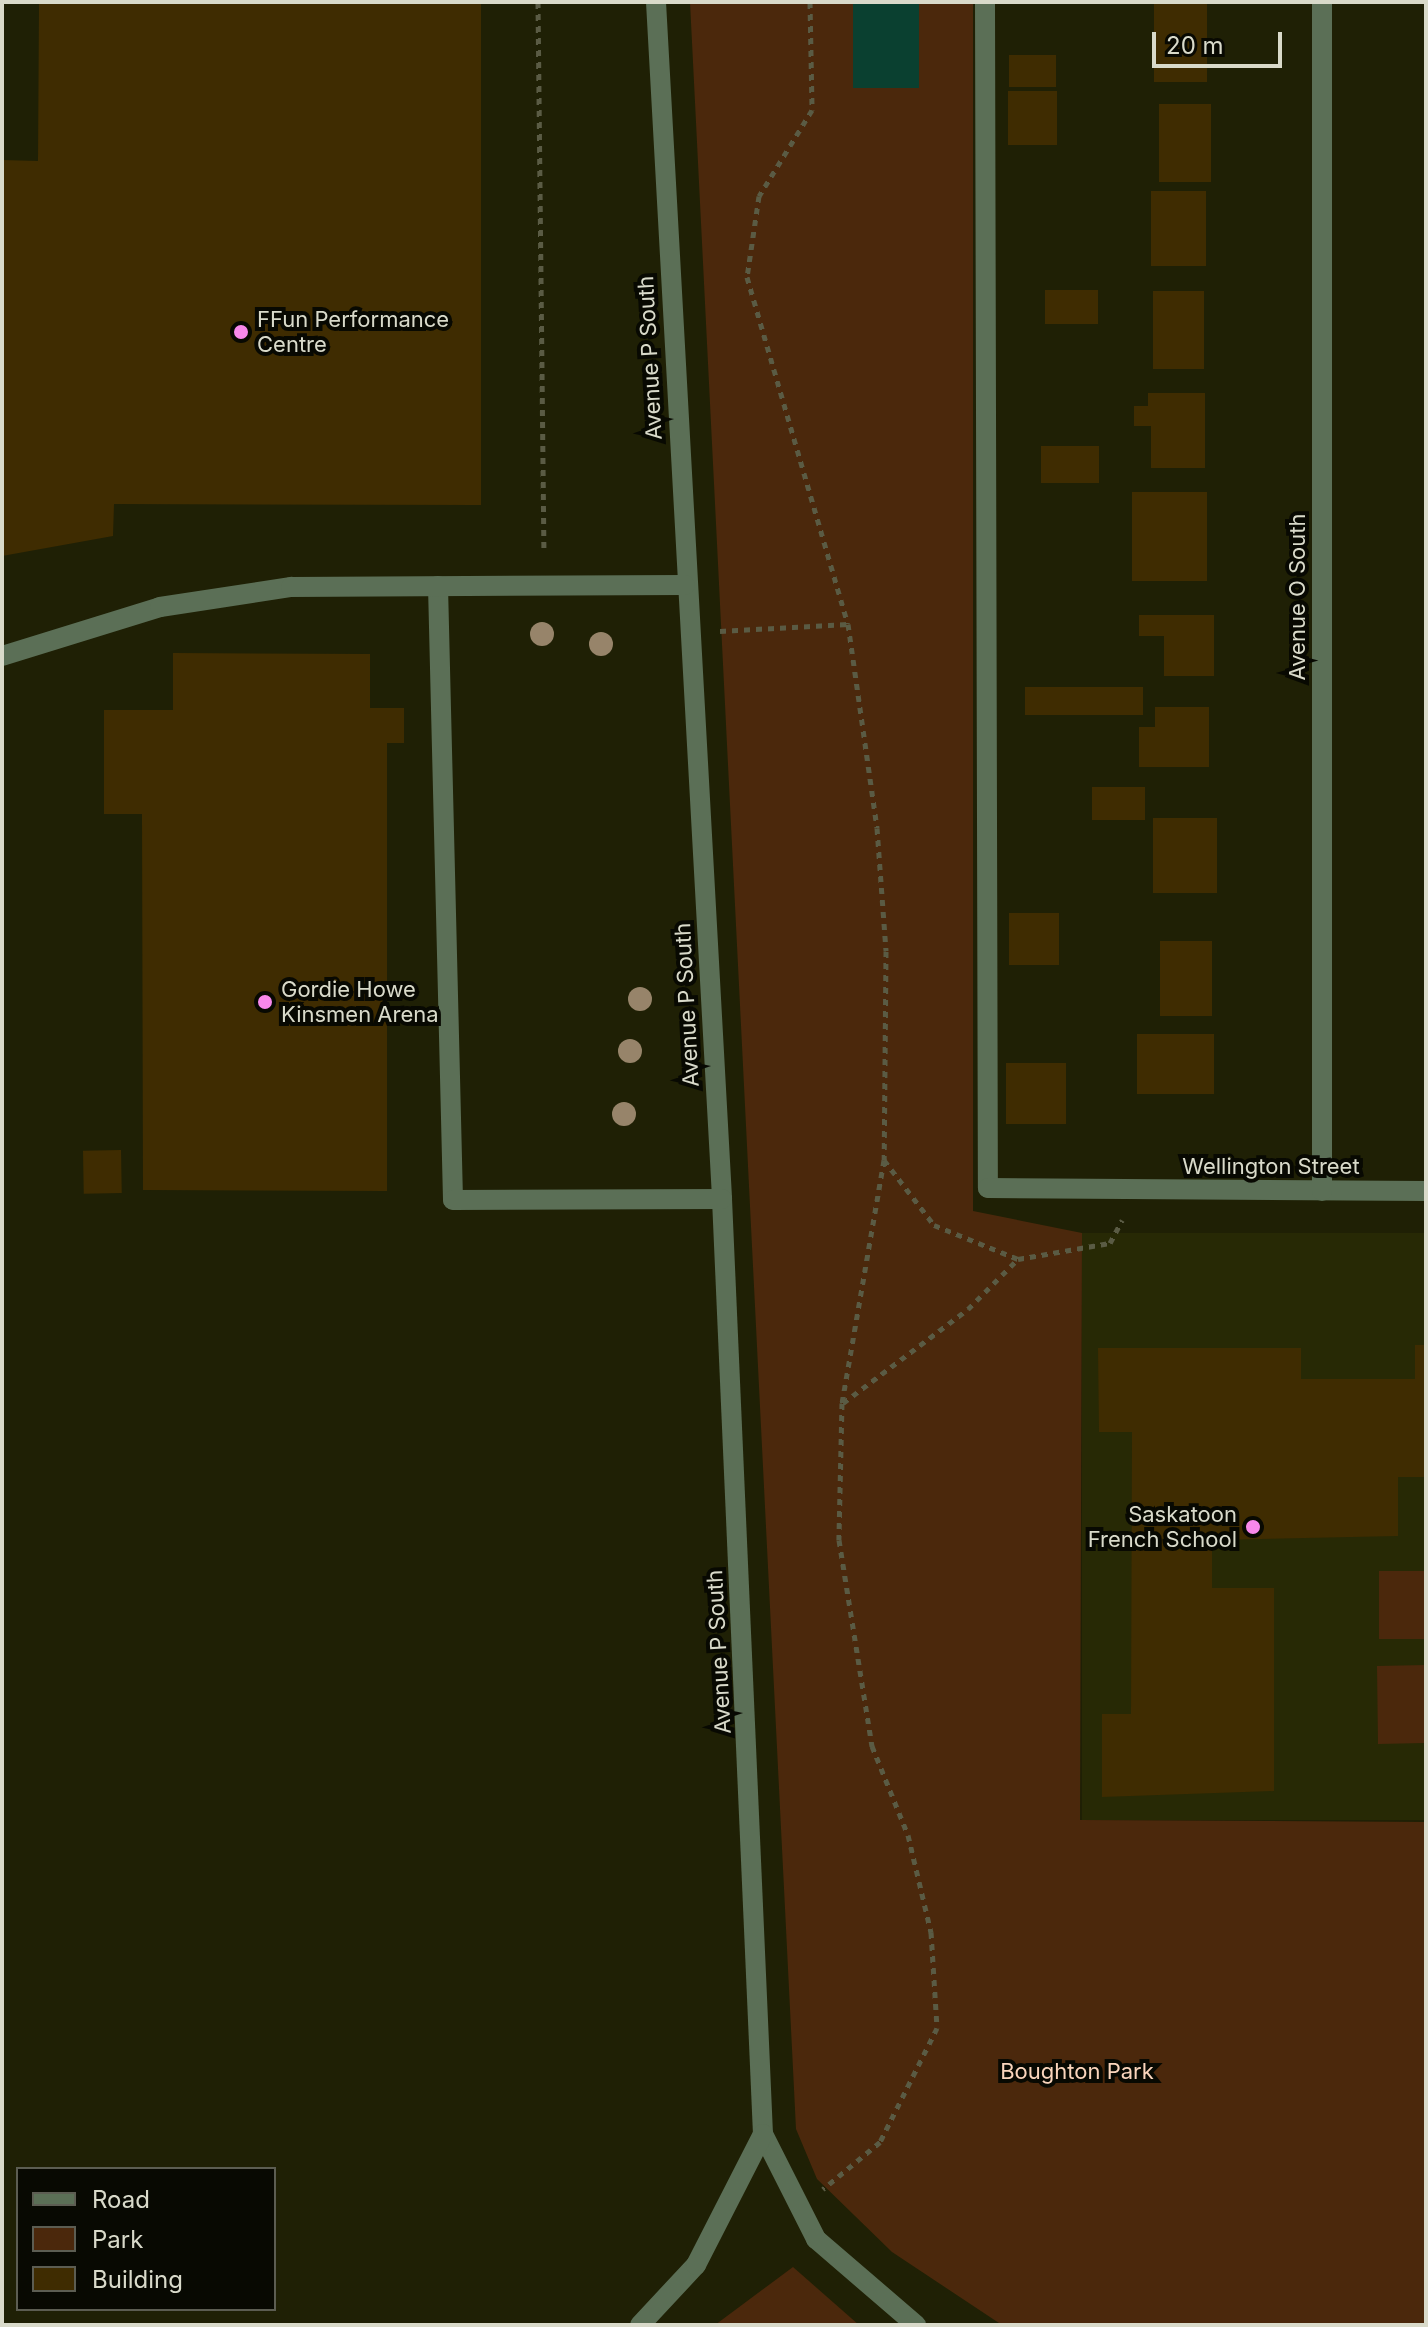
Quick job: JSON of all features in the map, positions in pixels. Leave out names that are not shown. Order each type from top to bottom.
[{"type":"street","name":"Avenue P South","points":[[656,2],[685,585],[722,1199],[763,2134]]},
{"type":"street","name":"Wellington Street","points":[[985,2],[988,1188],[1426,1191]]},
{"type":"street","name":"Avenue O South","points":[[1322,2],[1322,1191]]},
{"type":"street","points":[[2,656],[175,605],[291,587],[685,585]]},
{"type":"street","points":[[438,586],[453,1200],[722,1199]]},
{"type":"street","points":[[763,2134],[816,2239],[916,2325]]},
{"type":"street","points":[[640,2325],[696,2265],[763,2134]]},
{"type":"path","points":[[538,2],[544,585]]},
{"type":"path","points":[[799,2205],[880,2142],[937,2028],[939,1973],[920,1879],[857,1684],[839,1540],[842,1403],[884,1160],[889,1073],[884,920],[848,624],[747,277],[759,196],[812,110],[810,2]]},
{"type":"path","points":[[690,633],[848,624]]},
{"type":"path","points":[[884,1160],[934,1225],[1018,1259],[1110,1243],[1139,1191]]},
{"type":"path","points":[[842,1403],[968,1309],[1018,1259]]},
{"type":"shaded area","points":[[853,2],[919,2],[919,88],[853,88]]},
{"type":"shaded area","name":"Saskatoon French School","points":[[1082,1233],[1426,1233],[1426,1820],[1082,1820]]},
{"type":"green space","name":"Boughton Park","points":[[690,2],[973,2],[973,1211],[1082,1233],[1080,1820],[1426,1822],[1426,2325],[1002,2325],[892,2252],[817,2179],[796,2129]]},
{"type":"green space","points":[[1379,1571],[1426,1571],[1426,1639],[1379,1639]]},
{"type":"green space","points":[[1426,1665],[1426,1762],[1425,1743],[1378,1744],[1377,1666]]},
{"type":"green space","points":[[793,2267],[859,2325],[715,2325]]},
{"type":"building","name":"FFun Performance Centre","points":[[39,2],[481,2],[481,505],[114,504],[113,536],[2,556],[2,160],[38,161]]},
{"type":"building","points":[[1154,3],[1207,3],[1207,82],[1154,82]]},
{"type":"building","points":[[1009,55],[1056,55],[1056,87],[1009,87]]},
{"type":"building","points":[[1008,91],[1057,91],[1057,145],[1008,145]]},
{"type":"building","points":[[1159,104],[1211,104],[1211,182],[1159,182]]},
{"type":"building","points":[[1151,191],[1206,191],[1206,266],[1151,266]]},
{"type":"building","points":[[1045,290],[1098,290],[1098,324],[1045,324]]},
{"type":"building","points":[[1153,291],[1204,291],[1204,369],[1153,369]]},
{"type":"building","points":[[1148,393],[1205,393],[1205,468],[1151,468],[1151,426],[1134,426],[1134,406],[1148,406]]},
{"type":"building","points":[[1041,446],[1099,446],[1099,483],[1041,483]]},
{"type":"building","points":[[1132,492],[1207,492],[1207,581],[1132,581]]},
{"type":"building","points":[[1139,615],[1214,615],[1214,676],[1164,676],[1164,636],[1139,636]]},
{"type":"building","name":"Gordie Howe Kinsmen Arena","points":[[173,653],[370,654],[370,708],[404,708],[404,743],[387,743],[387,1191],[143,1190],[142,814],[104,814],[104,710],[173,710]]},
{"type":"building","points":[[1025,687],[1143,687],[1143,715],[1025,715]]},
{"type":"building","points":[[1155,707],[1209,707],[1209,767],[1139,767],[1139,727],[1155,727]]},
{"type":"building","points":[[1092,787],[1145,787],[1145,820],[1092,820]]},
{"type":"building","points":[[1153,818],[1217,818],[1217,893],[1153,893]]},
{"type":"building","points":[[1009,913],[1059,913],[1059,965],[1009,965]]},
{"type":"building","points":[[1160,941],[1212,941],[1212,1016],[1160,1016]]},
{"type":"building","points":[[1137,1034],[1214,1034],[1214,1094],[1137,1094]]},
{"type":"building","points":[[1006,1063],[1066,1063],[1066,1124],[1006,1124]]},
{"type":"building","points":[[121,1150],[122,1193],[84,1194],[83,1151]]},
{"type":"building","points":[[1415,1345],[1426,1345],[1426,1477],[1398,1477],[1398,1536],[1212,1540],[1212,1588],[1274,1588],[1274,1791],[1102,1797],[1102,1714],[1131,1714],[1132,1432],[1099,1432],[1098,1348],[1301,1348],[1301,1379],[1415,1379]]},
{"type":"place","name":"FFun Performance Centre","points":[[241,332]]},
{"type":"place","name":"Gordie Howe Kinsmen Arena","points":[[265,1002]]},
{"type":"place","name":"Saskatoon French School","points":[[1253,1527]]}]
